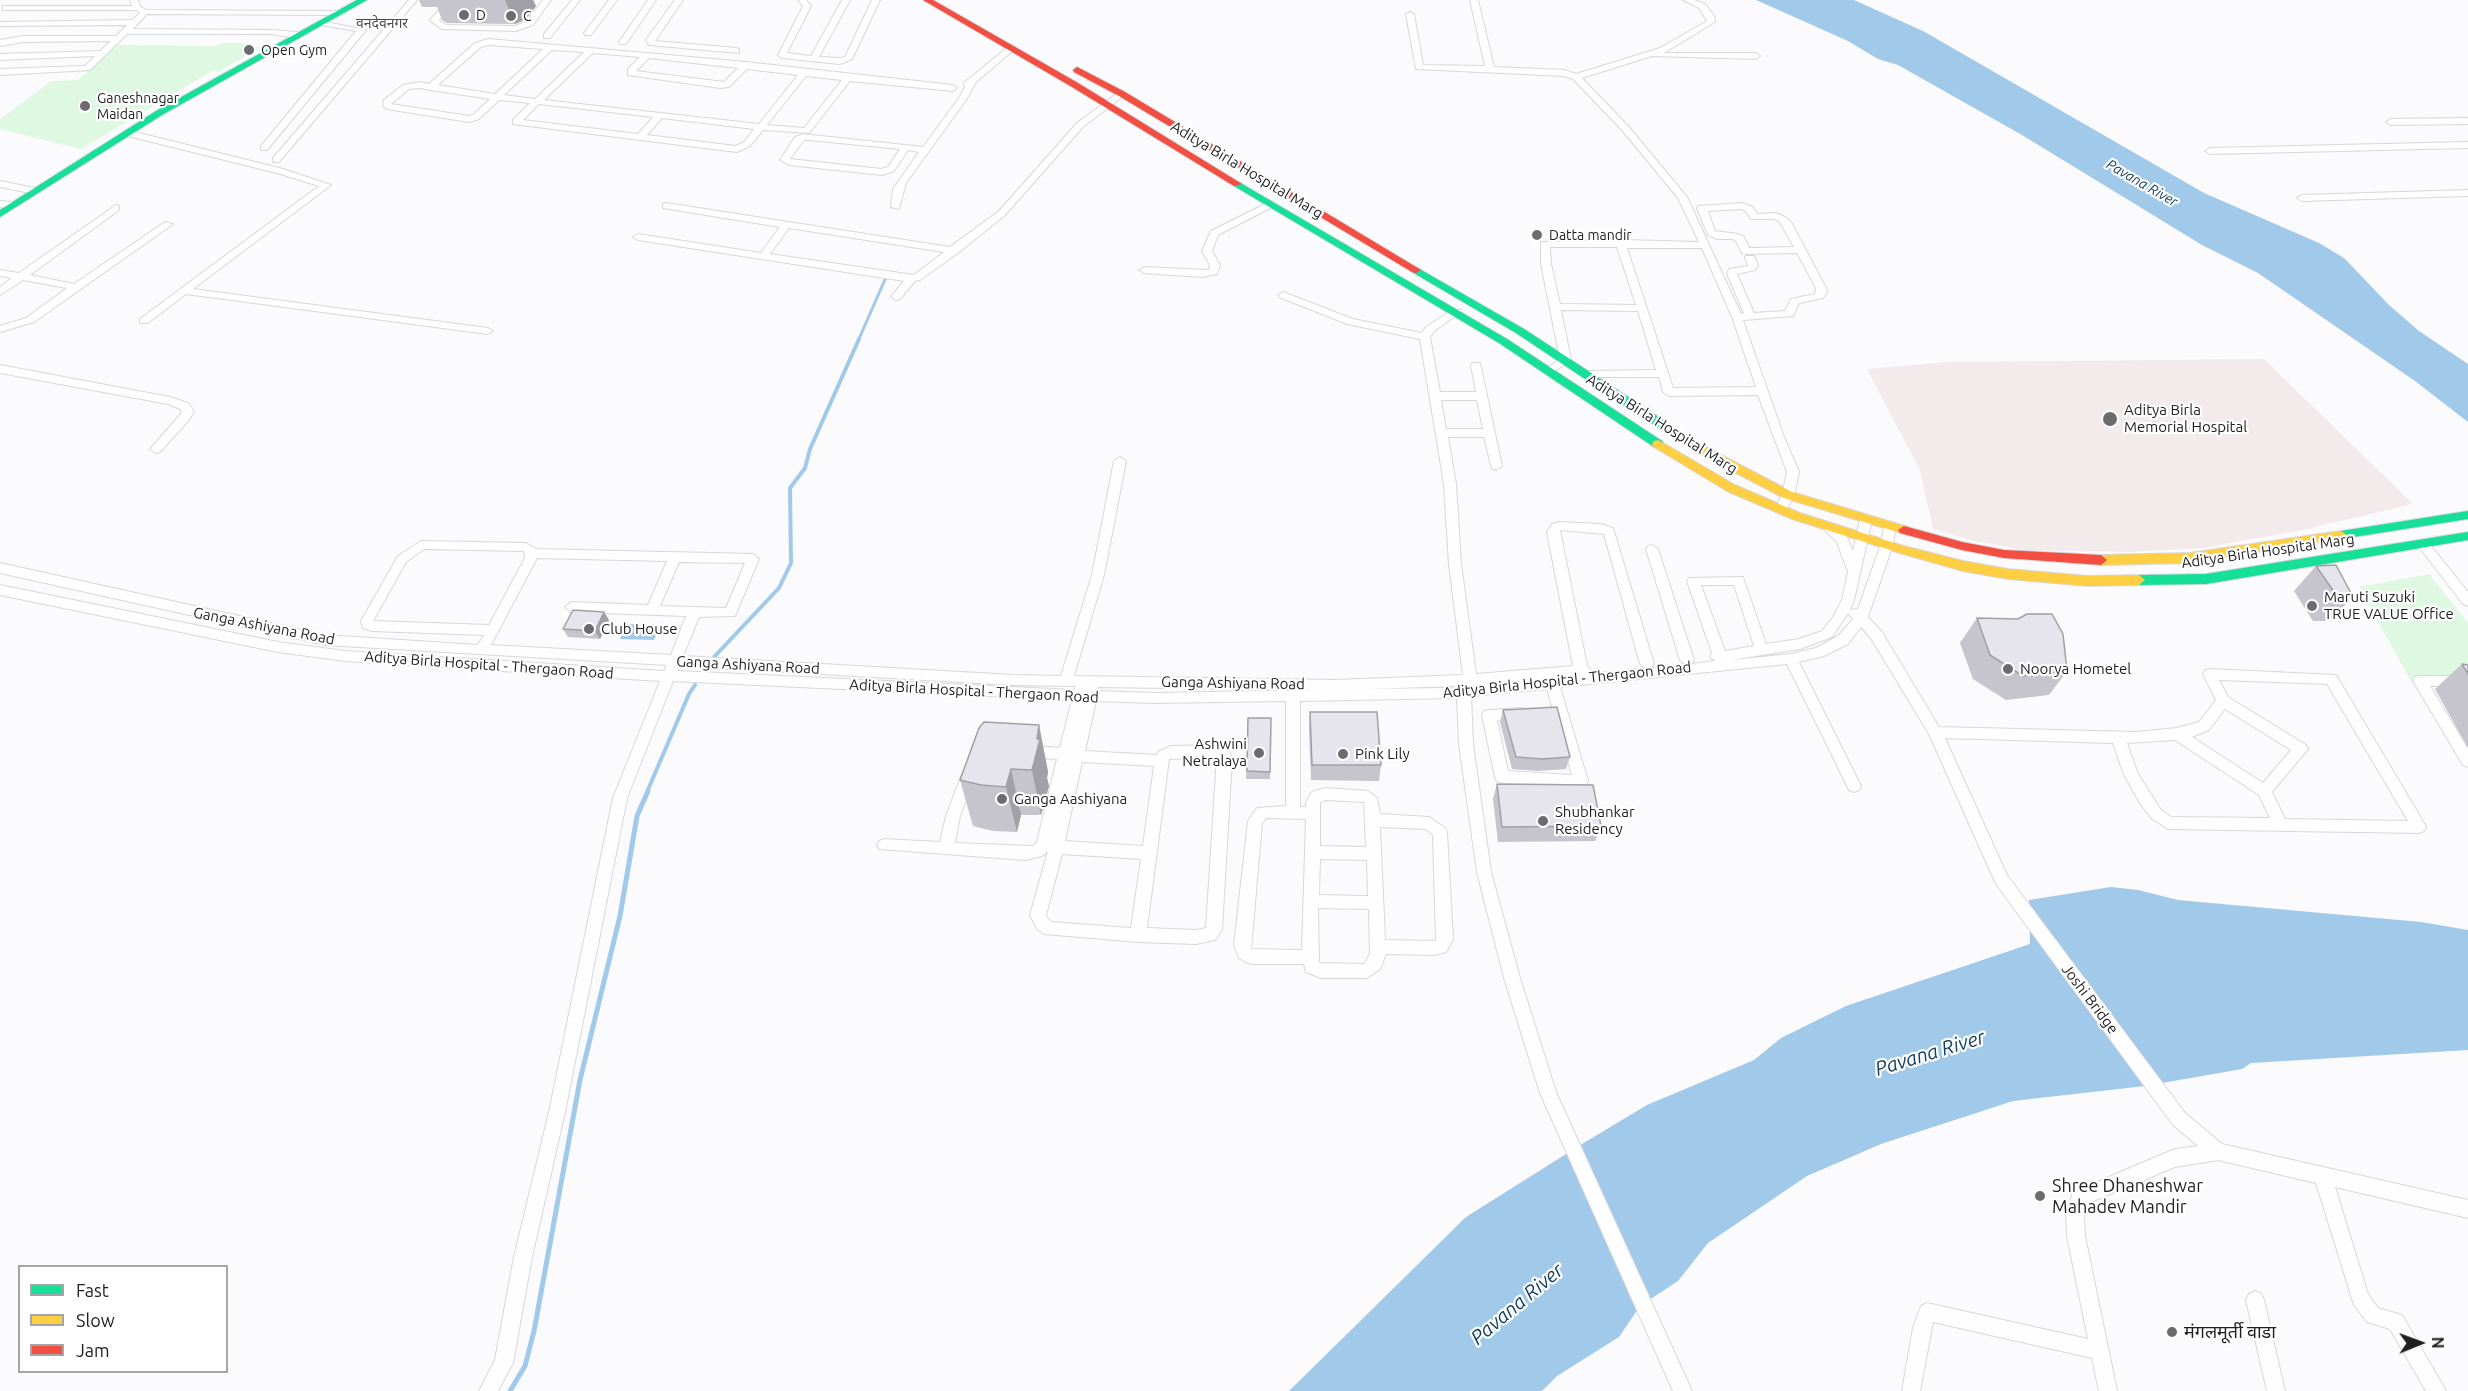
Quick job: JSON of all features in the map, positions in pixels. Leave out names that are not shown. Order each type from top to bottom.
[{"type":"main road","points":[[0,214],[6,205],[35,191],[304,37],[303,33],[363,0]]},
{"type":"main road","name":"Aditya Birla Hospital Marg","points":[[953,0],[1122,94],[1566,360],[1698,448],[1788,495],[1866,520],[1962,546],[2004,554],[2078,560],[2190,558],[2468,515]]},
{"type":"main road","name":"Aditya Birla Hospital Marg","points":[[935,2],[1293,218],[1456,312],[1683,460],[1731,488],[1780,510],[1861,537],[1963,566],[2008,574],[2088,581],[2206,579],[2468,536]]},
{"type":"main road","points":[[0,222],[132,134]]},
{"type":"main road","points":[[1185,151],[1201,143]]},
{"type":"main road","points":[[1293,218],[1309,208]]},
{"type":"street","points":[[276,160],[413,0]]},
{"type":"street","points":[[460,1],[451,0],[434,20],[444,27],[516,29],[530,23],[546,1]]},
{"type":"street","points":[[547,36],[576,0]]},
{"type":"street","points":[[588,33],[613,0]]},
{"type":"street","points":[[623,42],[652,0]]},
{"type":"street","points":[[679,0],[650,40],[652,43],[736,51]]},
{"type":"street","points":[[802,0],[807,6],[782,55],[810,58]]},
{"type":"street","points":[[846,0],[814,59],[840,61],[848,59],[876,0]]},
{"type":"street","points":[[1474,0],[1489,66],[1492,69]]},
{"type":"street","points":[[1410,14],[1419,68],[1492,69],[1560,73],[1576,77],[1663,50],[1711,22],[1710,16],[1702,6],[1687,0]]},
{"type":"street","points":[[535,2],[546,1]]},
{"type":"street","points":[[0,72],[82,69],[91,65],[135,22],[139,7]]},
{"type":"street","points":[[6,8],[139,7],[341,13]]},
{"type":"street","points":[[0,24],[135,22]]},
{"type":"street","points":[[264,148],[325,71],[362,30],[324,23]]},
{"type":"street","points":[[126,31],[303,33]]},
{"type":"street","points":[[0,43],[23,39],[118,38]]},
{"type":"street","points":[[431,87],[483,43],[746,65],[953,88],[952,91],[957,91],[968,79],[1009,46]]},
{"type":"street","points":[[549,48],[497,97],[476,117],[469,120],[387,106],[387,102],[405,87],[419,85],[497,97],[535,102],[806,130],[848,78]]},
{"type":"street","points":[[590,51],[516,122],[737,148],[747,144],[805,72]]},
{"type":"street","points":[[0,57],[103,53]]},
{"type":"street","points":[[647,55],[632,69],[631,73],[726,85],[746,65]]},
{"type":"street","points":[[1644,55],[1756,56]]},
{"type":"street","points":[[1576,77],[1625,128],[1682,197],[1705,245],[1737,317],[1792,472],[1788,495],[1780,510]]},
{"type":"street","points":[[896,207],[898,189],[963,98],[968,79]]},
{"type":"street","points":[[638,237],[911,279],[920,276],[1002,213],[1080,125],[1122,94]]},
{"type":"street","points":[[639,138],[660,115]]},
{"type":"street","points":[[2391,122],[2468,121]]},
{"type":"street","points":[[132,134],[280,171],[326,185],[144,321]]},
{"type":"street","points":[[906,147],[891,169],[882,172],[785,160],[798,139],[803,137],[906,147],[926,150]]},
{"type":"street","points":[[2210,151],[2468,146]]},
{"type":"street","points":[[0,184],[35,191]]},
{"type":"street","points":[[2302,198],[2468,193]]},
{"type":"street","points":[[1144,270],[1203,274],[1214,272],[1215,265],[1207,250],[1214,233],[1271,204]]},
{"type":"street","points":[[666,206],[954,250]]},
{"type":"street","points":[[1737,317],[1790,314],[1795,301],[1819,296],[1822,292],[1821,288],[1786,222],[1776,216],[1756,218],[1750,208],[1742,206],[1702,208],[1711,233],[1740,239],[1753,265],[1751,268],[1732,274],[1750,316]]},
{"type":"street","points":[[0,292],[116,208]]},
{"type":"street","points":[[0,329],[30,320],[168,224]]},
{"type":"street","points":[[764,256],[786,225]]},
{"type":"street","points":[[1621,243],[1669,392],[1762,391]]},
{"type":"street","points":[[1548,371],[1566,360],[1546,264],[1545,244],[1705,245]]},
{"type":"street","points":[[1748,255],[1803,254]]},
{"type":"street","points":[[0,273],[76,287]]},
{"type":"street","points":[[896,297],[911,279]]},
{"type":"street","points":[[184,291],[488,331]]},
{"type":"street","points":[[1283,295],[1351,322],[1425,337]]},
{"type":"street","points":[[1555,307],[1642,308]]},
{"type":"street","points":[[1456,312],[1430,329],[1425,337],[1450,484],[1467,687],[1466,744],[1484,872],[1512,978],[1548,1093],[1683,1391]]},
{"type":"street","points":[[1476,365],[1496,466]]},
{"type":"street","points":[[0,369],[170,401],[184,406],[188,411],[185,417],[156,449]]},
{"type":"street","points":[[1587,375],[1662,373]]},
{"type":"street","points":[[1436,396],[1482,396]]},
{"type":"street","points":[[1440,433],[1490,433]]},
{"type":"street","points":[[1066,681],[1098,574],[1120,461]]},
{"type":"street","name":"Ganga Ashiyana Road","points":[[0,568],[325,640],[482,650],[672,669],[1066,681],[1087,689],[1335,685],[1467,687],[1581,671],[1762,651],[1820,638],[1838,620],[1844,608],[1866,520]]},
{"type":"street","points":[[1581,671],[1553,532],[1559,526],[1600,528],[1609,531],[1647,664]]},
{"type":"street","points":[[1826,526],[1843,540],[1853,574]]},
{"type":"street","name":"Aditya Birla Hospital - Thergaon Road","points":[[0,590],[312,653],[1087,689],[1154,698],[1293,696],[1552,684],[1616,675],[1791,659],[1830,647],[1850,633],[1861,618],[1887,544],[1890,526]]},
{"type":"street","points":[[2423,544],[2468,601]]},
{"type":"street","points":[[492,630],[372,626],[368,625],[367,621],[402,560],[421,545],[526,547],[532,553],[753,559],[730,613],[571,607]]},
{"type":"street","points":[[1652,549],[1687,660]]},
{"type":"street","points":[[482,650],[532,553]]},
{"type":"street","points":[[652,610],[675,557]]},
{"type":"street","points":[[1720,656],[1693,581],[1739,580],[1762,651]]},
{"type":"street","name":"Joshi Bridge","points":[[1844,608],[1861,618],[1877,636],[1935,732],[2001,879],[2179,1119],[2218,1152]]},
{"type":"street","points":[[488,1391],[504,1363],[523,1257],[557,1112],[620,798],[695,611]]},
{"type":"street","points":[[1791,659],[1854,786]]},
{"type":"street","points":[[2118,737],[2132,775],[2145,799],[2156,814],[2168,823],[2419,827],[2331,679],[2210,674],[2223,701],[2301,749],[2264,791]]},
{"type":"street","points":[[2468,681],[2420,681],[2468,761]]},
{"type":"street","points":[[1549,711],[1490,716],[1502,777],[1581,781],[1549,711],[1552,684]]},
{"type":"street","points":[[884,845],[1025,854],[1037,852],[1044,845],[1071,755],[1087,689]]},
{"type":"street","points":[[1293,696],[1293,812]]},
{"type":"street","points":[[1935,732],[2118,737],[2177,734],[2204,726],[2223,701]]},
{"type":"street","points":[[2177,734],[2264,791],[2280,824]]},
{"type":"street","points":[[1011,750],[1162,761]]},
{"type":"street","points":[[1071,755],[1056,847],[1038,915],[1042,924],[1049,929],[1138,935],[1197,938],[1210,935],[1214,930],[1226,759],[1223,753],[1216,751],[1171,752],[1163,756],[1138,935]]},
{"type":"street","points":[[946,849],[953,816],[976,760]]},
{"type":"street","points":[[1362,795],[1368,797],[1372,802],[1378,947],[1374,964],[1367,971],[1321,971],[1312,967],[1310,957],[1313,813],[1313,802],[1317,796],[1362,795]]},
{"type":"street","points":[[1310,957],[1251,957],[1244,953],[1242,945],[1255,821],[1262,812],[1313,813]]},
{"type":"street","points":[[1372,820],[1429,823],[1440,832],[1445,940],[1441,947],[1434,948],[1378,947]]},
{"type":"street","points":[[1056,847],[1149,853]]},
{"type":"street","points":[[1313,852],[1373,854]]},
{"type":"street","points":[[1311,901],[1376,903]]},
{"type":"street","points":[[2108,1391],[2076,1236],[2075,1214],[2079,1198],[2175,1158],[2218,1152],[2468,1209]]},
{"type":"street","points":[[2323,1176],[2360,1299],[2373,1316],[2396,1321],[2437,1391]]},
{"type":"street","points":[[2254,1300],[2276,1391]]},
{"type":"street","points":[[1911,1391],[1927,1312],[2100,1351]]},
{"type":"shaded area","name":"Aditya Birla Memorial Hospital","points":[[2264,359],[2413,504],[2302,530],[2203,548],[2131,552],[2023,550],[1974,541],[1933,529],[1920,470],[1867,369],[1949,362]]},
{"type":"green space","name":"Ganeshnagar Maidan","points":[[222,43],[243,43],[261,48],[219,71],[212,71],[81,149],[0,129],[0,119],[52,81],[78,80],[117,45],[214,46]]},
{"type":"green space","points":[[2429,574],[2468,623],[2468,679],[2412,683],[2359,587]]},
{"type":"water","name":"Pavana River","points":[[1756,0],[1854,0],[1923,31],[2204,193],[2319,243],[2344,258],[2389,305],[2419,331],[2468,364],[2468,422],[2415,381],[2258,273],[2202,245],[2022,135],[1898,65],[1878,59],[1848,41]]},
{"type":"water","points":[[627,624],[660,626],[654,640],[620,639]]},
{"type":"water","name":"Pavana River","points":[[2111,887],[2138,890],[2178,900],[2421,922],[2468,930],[2468,1050],[2251,1063],[2242,1069],[2145,1086],[2013,1101],[1881,1144],[1807,1176],[1708,1243],[1678,1281],[1640,1306],[1619,1337],[1557,1376],[1542,1391],[1289,1391],[1466,1217],[1582,1144],[1647,1105],[1754,1060],[1781,1038],[1846,1006],[2030,944],[2029,900]]},
{"type":"building","points":[[2336,565],[2353,597],[2337,596],[2316,566]]},
{"type":"building","points":[[573,610],[604,612],[595,631],[563,629]]},
{"type":"building","points":[[2027,614],[2052,614],[2063,634],[2067,671],[2023,676],[1990,655],[1977,618],[2018,619]]},
{"type":"building","points":[[2462,664],[2468,665],[2468,674]]},
{"type":"building","name":"Shubhankar Residency","points":[[1557,707],[1570,757],[1542,759],[1516,757],[1503,710]]},
{"type":"building","name":"Pink Lily","points":[[1310,712],[1377,712],[1381,765],[1312,765]]},
{"type":"building","name":"Ashwini Netralaya","points":[[1248,718],[1271,718],[1270,772],[1247,771]]},
{"type":"building","points":[[984,722],[1039,725],[1037,739],[1040,739],[1032,770],[1011,769],[1006,787],[960,780],[979,728]]},
{"type":"building","points":[[1497,784],[1593,785],[1601,826],[1502,827]]},
{"type":"waterway","points":[[858,341],[887,275]]},
{"type":"waterway","points":[[714,657],[779,588],[791,563],[790,488],[805,468],[810,449],[859,339]]},
{"type":"waterway","points":[[647,792],[695,685]]},
{"type":"waterway","points":[[510,1391],[525,1366],[534,1331],[580,1080],[620,916],[637,816],[648,791]]},
{"type":"traffic: fast","points":[[0,214],[159,113],[363,0]]},
{"type":"traffic: fast","points":[[1237,184],[1503,341],[1658,444]]},
{"type":"traffic: fast","points":[[1416,270],[1520,331],[1667,428]]},
{"type":"traffic: fast","points":[[2341,535],[2468,515]]},
{"type":"traffic: fast","points":[[2139,580],[2206,579],[2468,536]]},
{"type":"traffic: slow","points":[[1667,428],[1698,448],[1788,495],[1904,530]]},
{"type":"traffic: slow","points":[[1658,444],[1731,488],[1796,516],[1903,550],[1963,566],[2008,574],[2088,581],[2139,580]]},
{"type":"traffic: slow","points":[[2101,560],[2190,558],[2341,535]]},
{"type":"traffic: jam","points":[[927,0],[1075,85],[1237,184]]},
{"type":"traffic: jam","points":[[1077,70],[1122,94],[1416,270]]},
{"type":"traffic: jam","points":[[1904,530],[1962,546],[2004,554],[2101,560]]},
{"type":"place","name":"D","points":[[464,15]]},
{"type":"place","name":"C","points":[[511,16]]},
{"type":"place","name":"Open Gym","points":[[249,50]]},
{"type":"place","name":"Ganeshnagar Maidan","points":[[85,106]]},
{"type":"place","name":"Datta mandir","points":[[1537,235]]},
{"type":"place","name":"Aditya Birla Memorial Hospital","points":[[2110,419]]},
{"type":"place","name":"Maruti Suzuki TRUE VALUE Office","points":[[2312,606]]},
{"type":"place","name":"Club House","points":[[589,629]]},
{"type":"place","name":"Noorya Hometel","points":[[2008,669]]},
{"type":"place","name":"Ashwini Netralaya","points":[[1259,753]]},
{"type":"place","name":"Pink Lily","points":[[1343,754]]},
{"type":"place","name":"Ganga Aashiyana","points":[[1002,799]]},
{"type":"place","name":"Shubhankar Residency","points":[[1543,821]]},
{"type":"place","name":"Shree Dhaneshwar Mahadev Mandir","points":[[2040,1196]]},
{"type":"place","name":"मंगलमूर्ती वाडा","points":[[2172,1332]]},
{"type":"district","name":"वनदेवनगर","points":[[382,23]]}]
